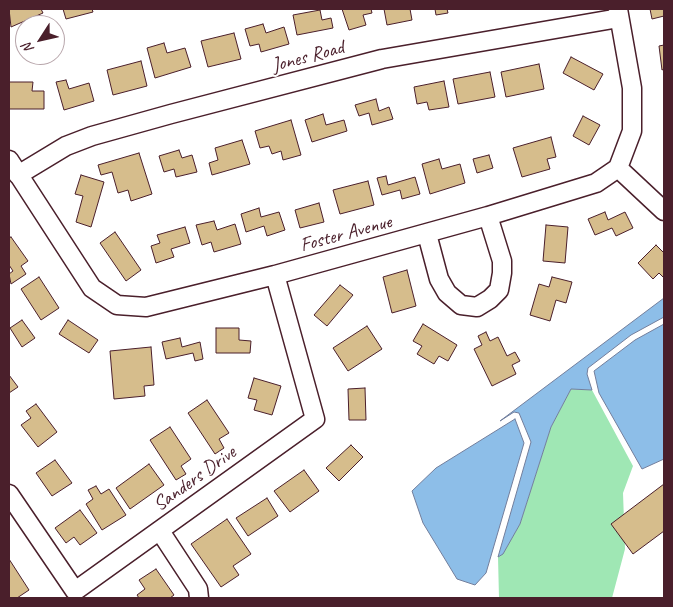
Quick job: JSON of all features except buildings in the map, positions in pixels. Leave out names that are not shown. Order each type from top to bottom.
[{"type":"street","name":"Jones Road","points":[[14,168],[92,136],[382,59],[619,14]]},
{"type":"street","points":[[619,14],[632,88],[632,131],[618,168],[664,211]]},
{"type":"street","name":"Foster Avenue","points":[[14,168],[92,288],[117,305],[146,307],[427,234],[596,183],[618,168]]},
{"type":"street","points":[[427,234],[439,280],[447,293],[461,305],[477,306],[490,299],[499,290],[502,273],[502,261],[488,216]]},
{"type":"street","name":"Sanders Drive","points":[[9,494],[75,591],[315,419],[275,275]]},
{"type":"street","points":[[160,530],[198,589],[199,598]]},
{"type":"green space","points":[[571,389],[592,390],[633,466],[623,493],[625,549],[612,598],[499,598],[498,557],[503,553],[520,524],[551,427]]},
{"type":"water","points":[[664,298],[664,317],[631,335],[588,368],[587,374],[592,390],[571,389],[551,427],[520,524],[503,554],[498,557],[531,442],[519,413],[514,412],[500,421]]},
{"type":"water","points":[[664,324],[664,459],[642,469],[599,393],[594,371],[635,340]]},
{"type":"water","points":[[515,419],[524,443],[486,573],[475,585],[457,579],[423,523],[412,491],[436,468]]}]
